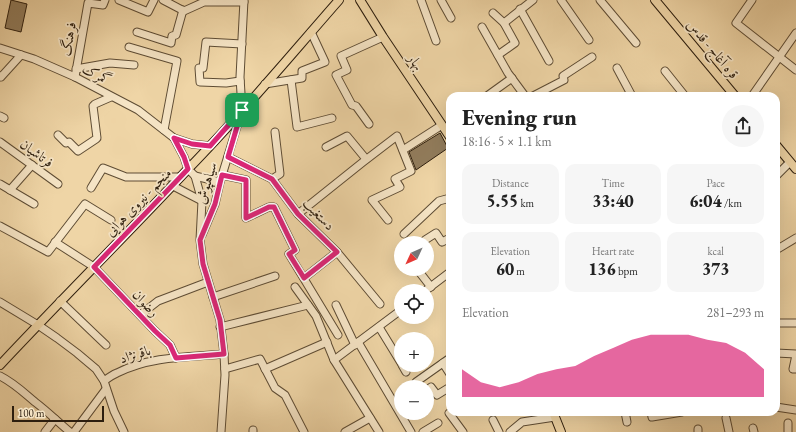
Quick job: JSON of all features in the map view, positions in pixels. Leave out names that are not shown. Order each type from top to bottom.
[{"type":"main road","name":"منجم - نیروی هوایی","points":[[0,365],[60,301],[173,186],[339,0]]},
{"type":"main road","name":"بهار","points":[[360,0],[446,131]]},
{"type":"main road","name":"قره آغاج - قدس","points":[[655,0],[729,92]]},
{"type":"main road","points":[[780,150],[796,170]]},
{"type":"main road","points":[[554,416],[561,432]]},
{"type":"street","points":[[119,0],[148,12],[154,0]]},
{"type":"street","points":[[163,0],[184,11],[204,2],[244,1],[240,81],[242,110]]},
{"type":"street","points":[[422,0],[436,41]]},
{"type":"street","points":[[441,0],[451,18]]},
{"type":"street","points":[[504,23],[533,0]]},
{"type":"street","points":[[560,0],[589,40]]},
{"type":"street","points":[[600,0],[636,43]]},
{"type":"street","points":[[752,0],[736,23],[796,70]]},
{"type":"street","name":"فرهنگ","points":[[75,77],[88,3],[102,2]]},
{"type":"street","points":[[137,32],[170,43],[172,36],[176,35],[183,10]]},
{"type":"street","points":[[520,10],[549,61]]},
{"type":"street","points":[[494,13],[504,23],[515,43],[498,55]]},
{"type":"street","points":[[482,27],[512,78],[522,92]]},
{"type":"street","points":[[265,84],[302,78],[302,71],[326,62],[311,32]]},
{"type":"street","points":[[755,92],[796,33]]},
{"type":"street","points":[[369,124],[356,106],[352,105],[336,75],[347,70],[341,56],[383,37]]},
{"type":"street","points":[[240,81],[226,83],[200,82],[199,68],[203,68],[206,42],[242,44]]},
{"type":"street","points":[[129,47],[177,60],[164,130]]},
{"type":"street","name":"گمرک","points":[[0,48],[34,59],[75,77],[138,110],[174,138],[192,144],[210,146]]},
{"type":"street","points":[[0,76],[1,77],[21,55]]},
{"type":"street","points":[[541,92],[564,80],[563,76],[592,57]]},
{"type":"street","points":[[76,69],[110,63],[134,66]]},
{"type":"street","points":[[617,68],[630,92]]},
{"type":"street","points":[[665,72],[682,92]]},
{"type":"street","points":[[493,92],[512,78]]},
{"type":"street","points":[[291,80],[297,127],[332,118]]},
{"type":"street","points":[[58,135],[66,143],[69,142],[78,151],[96,139],[94,105],[112,97]]},
{"type":"street","name":"سیاهپوش","points":[[200,240],[215,204],[221,178],[242,110]]},
{"type":"street","points":[[403,150],[442,125]]},
{"type":"street","points":[[272,179],[280,174],[275,132]]},
{"type":"street","points":[[326,147],[347,136],[366,160]]},
{"type":"street","points":[[298,214],[397,136],[411,171],[395,179],[400,187],[372,200],[388,220]]},
{"type":"street","name":"گمرک","points":[[174,138],[184,157],[188,169]]},
{"type":"street","name":"فرتاشیان","points":[[0,142],[58,184]]},
{"type":"street","name":"دستغیب","points":[[228,157],[272,179],[298,214],[337,252],[380,304]]},
{"type":"street","points":[[780,172],[790,162]]},
{"type":"street","points":[[10,190],[32,165]]},
{"type":"street","points":[[91,188],[103,168],[126,177],[180,177]]},
{"type":"street","points":[[188,169],[195,176],[202,201],[200,240],[203,264],[220,320],[225,369],[222,432]]},
{"type":"street","points":[[195,176],[246,180],[246,218],[269,207],[274,207],[295,250],[289,254],[338,335]]},
{"type":"street","points":[[0,184],[34,204]]},
{"type":"street","points":[[173,186],[202,201]]},
{"type":"street","points":[[404,234],[439,201],[446,199]]},
{"type":"street","points":[[0,226],[48,252],[85,204],[111,220]]},
{"type":"street","points":[[431,236],[436,233],[442,242],[446,240]]},
{"type":"street","points":[[780,248],[796,238]]},
{"type":"street","name":"رضوان","points":[[55,242],[94,267],[170,345],[176,358]]},
{"type":"street","points":[[304,278],[337,252]]},
{"type":"street","points":[[434,284],[446,275]]},
{"type":"street","points":[[213,297],[275,276]]},
{"type":"street","points":[[140,315],[158,301],[208,282]]},
{"type":"street","points":[[295,287],[316,316],[334,360],[379,432]]},
{"type":"street","points":[[60,301],[106,345]]},
{"type":"street","points":[[0,302],[38,325],[96,369],[104,381],[114,411],[124,432]]},
{"type":"street","points":[[220,327],[308,304]]},
{"type":"street","points":[[336,305],[357,343],[411,432]]},
{"type":"street","points":[[334,360],[394,316]]},
{"type":"street","points":[[780,323],[796,323]]},
{"type":"street","points":[[379,326],[394,351]]},
{"type":"street","points":[[265,369],[327,342]]},
{"type":"street","points":[[780,353],[796,354],[793,369],[796,369]]},
{"type":"street","name":"باقرنژاد","points":[[104,381],[117,373],[136,365],[163,359],[224,354]]},
{"type":"street","points":[[225,369],[260,359],[275,388],[285,395],[304,432]]},
{"type":"street","points":[[424,380],[446,361]]},
{"type":"street","points":[[443,364],[446,368]]},
{"type":"street","points":[[0,376],[21,389],[70,432]]},
{"type":"street","points":[[74,432],[106,389]]},
{"type":"street","points":[[434,391],[437,395],[446,389]]},
{"type":"street","points":[[780,408],[796,410]]},
{"type":"street","points":[[451,416],[463,432]]},
{"type":"street","points":[[510,432],[522,422],[549,416]]},
{"type":"street","points":[[626,416],[627,422]]},
{"type":"street","points":[[345,432],[370,418]]},
{"type":"street","points":[[726,418],[728,432]]},
{"type":"street","points":[[45,432],[55,419]]},
{"type":"street","points":[[493,420],[499,432]]},
{"type":"street","points":[[423,432],[438,423]]},
{"type":"street","points":[[788,423],[788,432]]},
{"type":"building","points":[[11,0],[27,4],[21,32],[5,28]]},
{"type":"building","points":[[440,133],[446,144],[446,149],[416,170],[409,152]]},
{"type":"route","points":[[242,110],[228,157],[272,179],[298,214],[337,252],[304,278],[289,254],[295,250],[274,207],[269,207],[246,218],[246,180],[222,175],[215,204],[200,240],[203,264],[220,320],[224,354],[176,358],[170,345],[94,267],[188,169],[184,157],[174,138],[192,144],[210,146],[242,110]]}]
